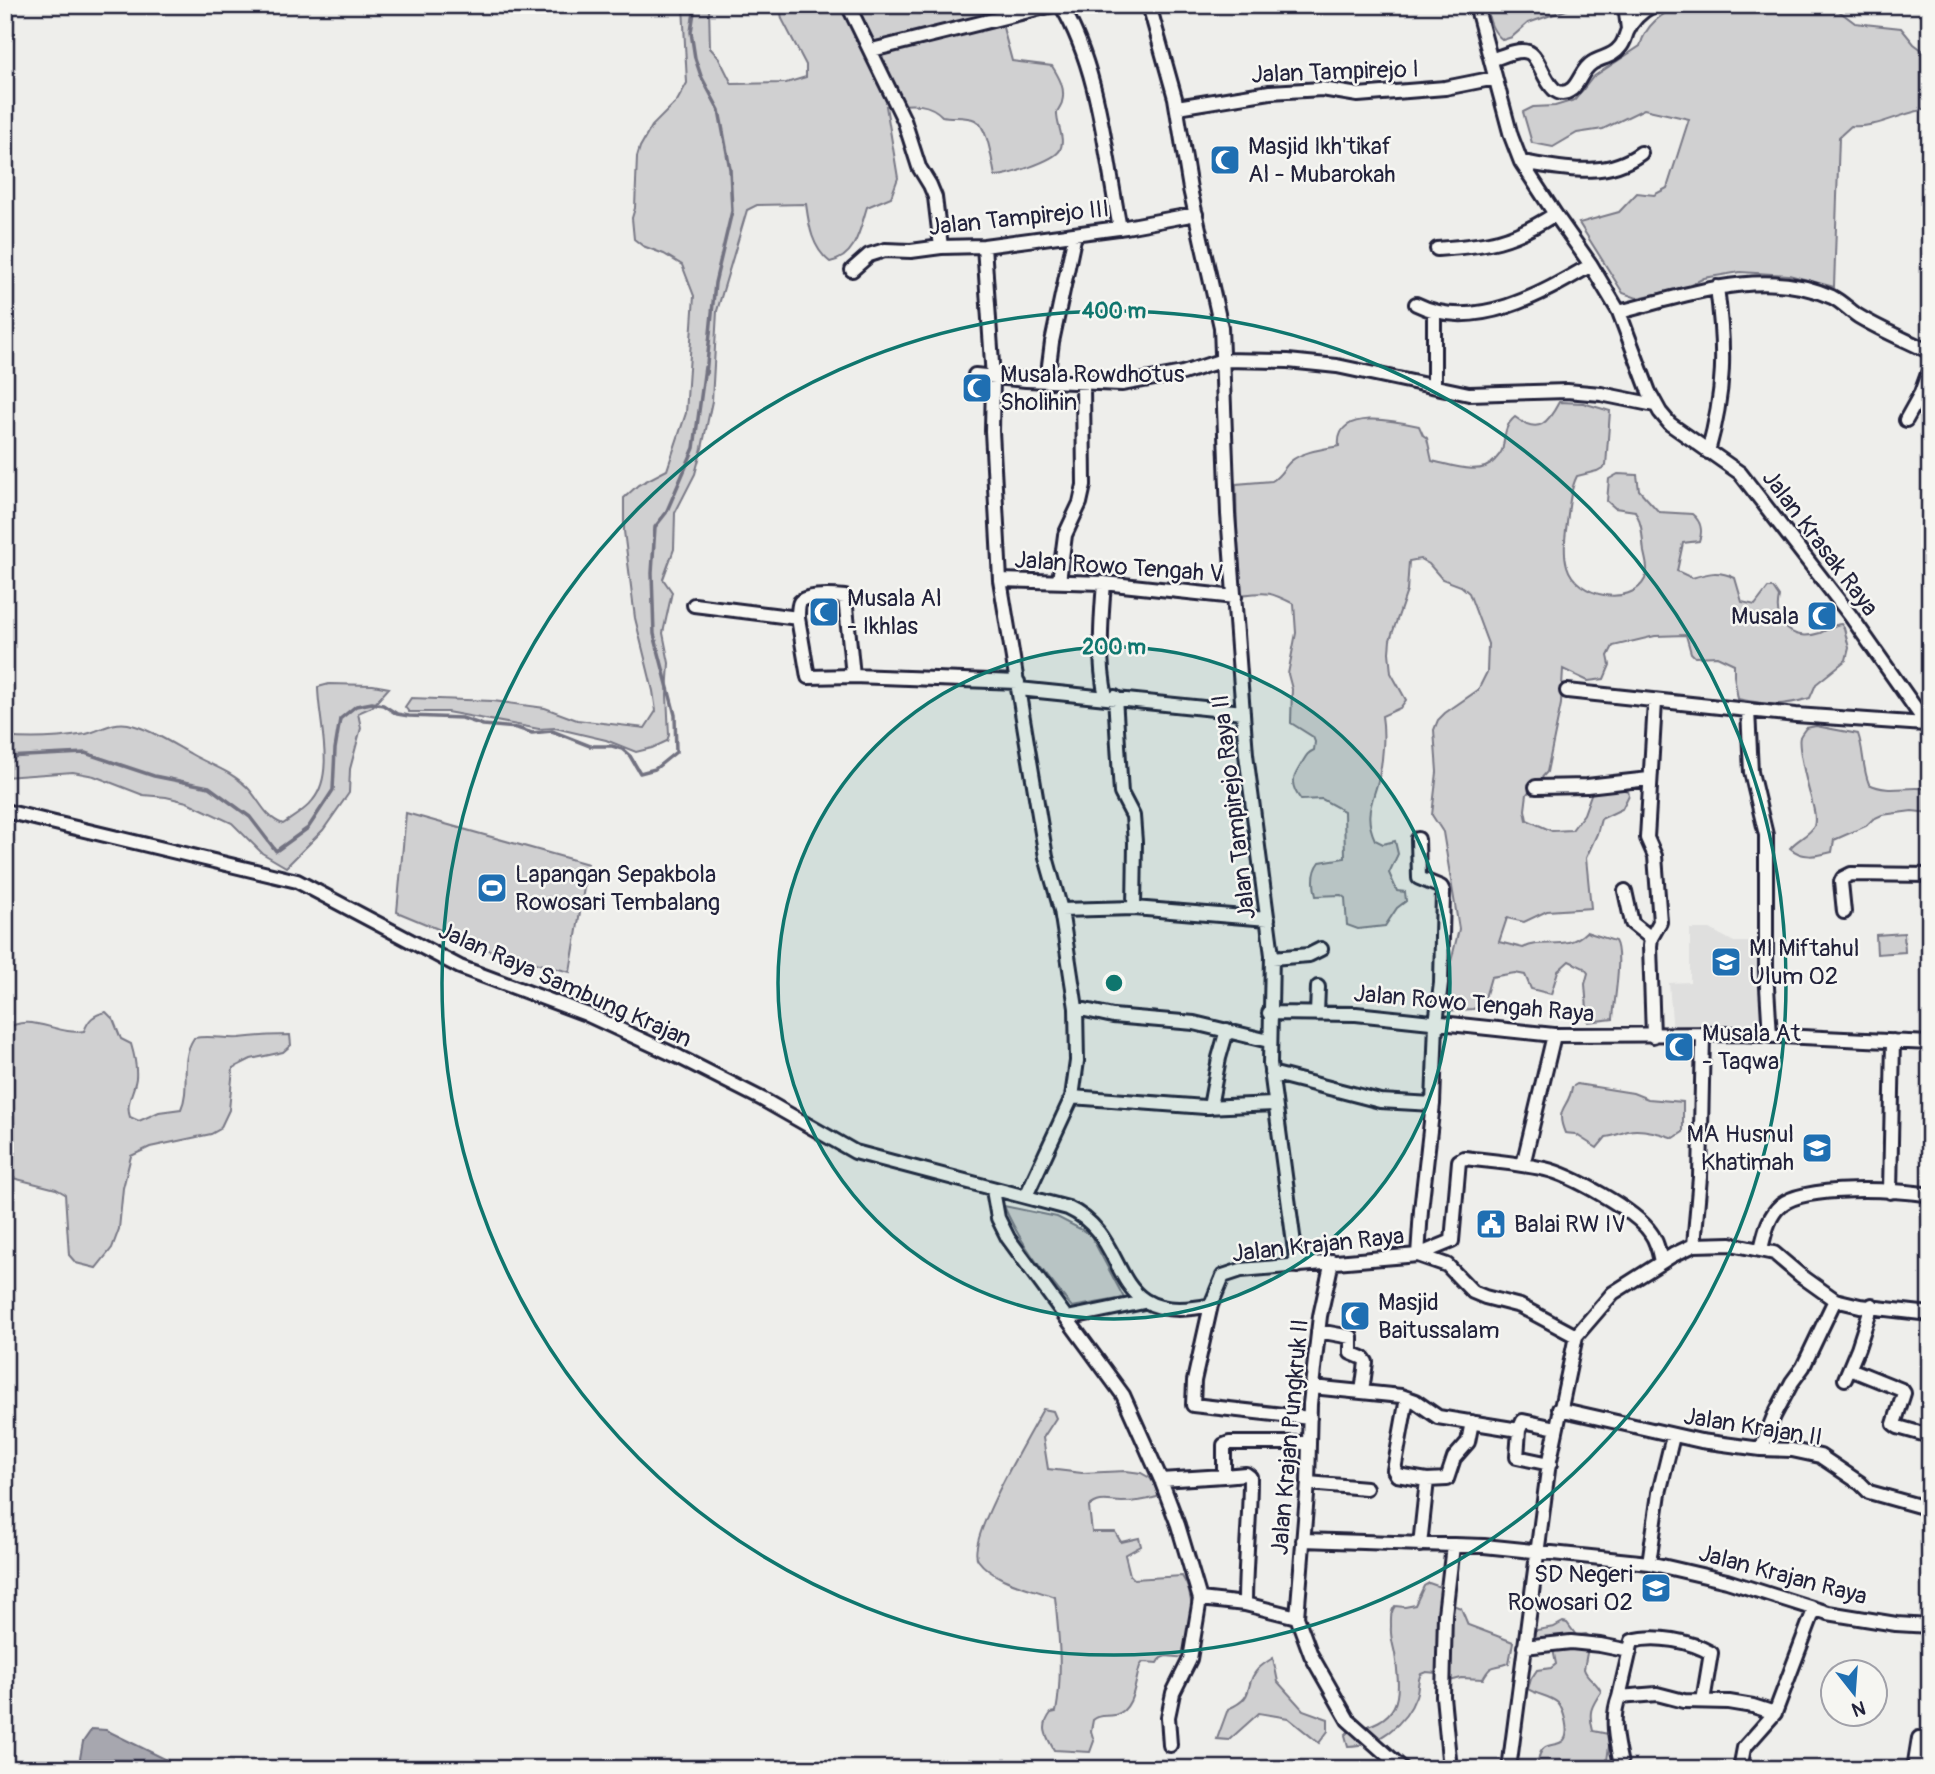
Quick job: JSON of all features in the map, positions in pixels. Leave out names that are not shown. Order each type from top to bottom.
[{"type":"street","points":[[848,5],[904,120],[919,167],[935,197],[941,247]]},
{"type":"street","points":[[872,50],[1053,5]]},
{"type":"street","points":[[1061,5],[1084,50],[1120,228]]},
{"type":"street","name":"Jalan Tampirejo Raya II","points":[[1149,5],[1177,107],[1190,189],[1217,305],[1223,360],[1228,514],[1243,712],[1272,958],[1269,1013]]},
{"type":"street","points":[[1476,5],[1511,136],[1521,162],[1591,265],[1619,312],[1655,405]]},
{"type":"street","points":[[1625,5],[1628,29]]},
{"type":"street","points":[[1491,60],[1527,51],[1534,56],[1547,83],[1553,89],[1563,92],[1572,89],[1592,63],[1620,48],[1628,29],[1653,5]]},
{"type":"street","name":"Jalan Tampirejo I","points":[[1177,107],[1270,92],[1322,89],[1358,95],[1446,88],[1495,78]]},
{"type":"street","points":[[1521,162],[1564,170],[1605,169],[1631,161],[1642,153]]},
{"type":"street","name":"Jalan Tampirejo III","points":[[852,270],[877,251],[984,246],[1120,228],[1196,214]]},
{"type":"street","points":[[1437,249],[1484,246],[1505,240],[1529,230],[1555,214]]},
{"type":"street","points":[[1047,381],[1052,342],[1075,234]]},
{"type":"street","points":[[984,246],[993,378],[992,432],[1000,580],[1045,857],[1061,910],[1076,1008],[1076,1071],[1072,1097],[1023,1195],[1058,1204],[1086,1218],[1106,1245],[1130,1286],[1144,1302]]},
{"type":"street","points":[[1416,304],[1434,312],[1469,313],[1511,306],[1549,290],[1591,265]]},
{"type":"street","points":[[1619,312],[1717,287],[1786,285],[1835,298],[1858,316],[1930,352]]},
{"type":"street","points":[[1707,452],[1718,415],[1723,374],[1723,334],[1717,287]]},
{"type":"street","points":[[1434,312],[1434,386]]},
{"type":"street","points":[[975,375],[1122,384],[1209,367],[1223,360],[1287,361],[1337,366],[1469,394],[1567,391],[1601,394],[1655,405]]},
{"type":"street","points":[[1906,420],[1921,393],[1930,368]]},
{"type":"street","points":[[1059,581],[1065,535],[1080,503],[1084,485],[1083,383]]},
{"type":"street","name":"Jalan Krasak Raya","points":[[1655,405],[1670,424],[1740,473],[1850,615],[1928,726]]},
{"type":"street","name":"Jalan Rowo Tengah V","points":[[1000,580],[1104,583],[1235,597]]},
{"type":"street","points":[[1104,583],[1101,675],[1110,697],[1121,793],[1133,816],[1134,908]]},
{"type":"street","points":[[853,676],[845,597],[814,597],[802,600],[799,603],[798,618],[807,676],[853,676],[1019,686],[1243,712]]},
{"type":"street","points":[[694,605],[798,618]]},
{"type":"street","points":[[1567,691],[1656,702],[1928,726]]},
{"type":"street","points":[[1653,1036],[1651,938],[1660,922],[1655,856],[1647,838],[1656,702]]},
{"type":"street","points":[[1748,710],[1751,772],[1766,835],[1766,971],[1770,1035]]},
{"type":"street","points":[[1536,787],[1587,786],[1649,779]]},
{"type":"street","name":"Jalan Raya Sambung Krajan","points":[[5,811],[297,880],[460,967],[586,1014],[680,1058],[762,1099],[855,1152],[993,1190],[1023,1195]]},
{"type":"street","points":[[1418,838],[1419,877],[1441,887],[1443,891],[1441,983],[1436,1023],[1433,1104],[1418,1255],[1452,1241],[1460,1159],[1464,1158],[1523,1165],[1562,1175],[1628,1211],[1650,1231],[1661,1262]]},
{"type":"street","points":[[1844,912],[1841,882],[1846,876],[1930,875]]},
{"type":"street","points":[[1625,891],[1632,923],[1651,938]]},
{"type":"street","points":[[1061,910],[1134,908],[1268,919]]},
{"type":"street","points":[[1272,958],[1309,955],[1321,949]]},
{"type":"street","points":[[1317,1014],[1318,987]]},
{"type":"street","points":[[1076,1008],[1113,1016],[1195,1023],[1269,1041]]},
{"type":"street","points":[[1269,1013],[1274,1104],[1297,1266]]},
{"type":"street","name":"Jalan Rowo Tengah Raya","points":[[1269,1013],[1356,1014],[1554,1035],[1770,1035],[1930,1043]]},
{"type":"street","points":[[1210,1107],[1227,1030]]},
{"type":"street","points":[[1523,1165],[1554,1035]]},
{"type":"street","points":[[1694,1245],[1700,1177],[1703,1035]]},
{"type":"street","points":[[1890,1192],[1894,1041]]},
{"type":"street","points":[[1271,1073],[1380,1101],[1433,1104]]},
{"type":"street","points":[[1072,1097],[1210,1107],[1274,1104]]},
{"type":"street","points":[[993,1190],[1001,1226],[1123,1395],[1178,1525],[1200,1599],[1190,1659],[1173,1693],[1168,1717],[1170,1745]]},
{"type":"street","points":[[1761,1249],[1768,1223],[1780,1206],[1797,1196],[1835,1191],[1930,1195]]},
{"type":"street","points":[[1508,1769],[1559,1409],[1576,1336],[1613,1293],[1661,1262],[1694,1245],[1731,1244],[1774,1253],[1835,1300],[1860,1306],[1930,1314]]},
{"type":"street","name":"Jalan Krajan Raya","points":[[1211,1305],[1223,1276],[1232,1271],[1418,1255],[1447,1265],[1473,1292],[1520,1306],[1576,1336]]},
{"type":"street","name":"Jalan Krajan Pungkruk II","points":[[1297,1617],[1308,1483],[1312,1387],[1318,1331],[1332,1261]]},
{"type":"street","points":[[1760,1449],[1792,1382],[1804,1367],[1835,1300]]},
{"type":"street","points":[[1067,1318],[1144,1302],[1173,1309],[1211,1305],[1194,1381],[1194,1405],[1310,1418]]},
{"type":"street","points":[[1872,1306],[1847,1374],[1902,1390],[1904,1393],[1894,1424],[1930,1436]]},
{"type":"street","points":[[1318,1331],[1351,1337],[1351,1353],[1366,1362],[1362,1392]]},
{"type":"street","points":[[1312,1387],[1407,1398],[1438,1417],[1519,1430]]},
{"type":"street","points":[[1407,1398],[1394,1473],[1401,1476],[1449,1478],[1454,1458],[1468,1442],[1472,1422]]},
{"type":"street","name":"Jalan Krajan II","points":[[1559,1409],[1673,1436],[1760,1449],[1792,1450],[1820,1456],[1869,1492],[1930,1509]]},
{"type":"street","points":[[1550,1464],[1517,1457],[1519,1430],[1523,1421],[1556,1428]]},
{"type":"street","points":[[1650,1563],[1659,1493],[1673,1436]]},
{"type":"street","points":[[1224,1476],[1222,1450],[1226,1444],[1309,1443]]},
{"type":"street","points":[[1161,1480],[1246,1474],[1250,1478],[1245,1604]]},
{"type":"street","points":[[1420,1545],[1427,1479]]},
{"type":"street","points":[[1308,1483],[1366,1488]]},
{"type":"street","name":"Jalan Krajan Raya","points":[[1303,1540],[1539,1550],[1650,1563],[1727,1581],[1814,1610],[1884,1622],[1930,1626]]},
{"type":"street","points":[[1450,1769],[1443,1696],[1445,1614],[1454,1546]]},
{"type":"street","points":[[1200,1599],[1245,1604],[1297,1617],[1311,1655],[1348,1720],[1403,1769]]},
{"type":"street","points":[[1740,1769],[1744,1748],[1775,1713],[1814,1610]]},
{"type":"street","points":[[1622,1769],[1616,1746],[1615,1710],[1632,1641],[1675,1641],[1710,1652],[1711,1664],[1703,1701]]},
{"type":"street","points":[[1524,1647],[1571,1642],[1630,1651]]},
{"type":"street","points":[[1619,1697],[1657,1694],[1684,1700],[1753,1706],[1775,1713]]},
{"type":"street","points":[[1914,1769],[1919,1738]]},
{"type":"shaded area","points":[[683,5],[709,5],[710,48],[719,58],[732,84],[786,83],[806,77],[806,65],[782,19],[781,13],[785,5],[997,5],[1012,61],[1052,66],[1059,79],[1063,92],[1062,103],[1057,112],[1062,145],[1049,159],[1019,171],[995,176],[986,137],[975,120],[942,116],[923,106],[886,106],[898,178],[891,197],[867,207],[856,241],[846,254],[830,262],[819,250],[812,236],[806,204],[757,205],[747,210],[717,311],[712,401],[702,448],[695,474],[675,513],[674,549],[663,579],[672,592],[663,633],[669,663],[667,741],[636,752],[606,740],[555,728],[539,729],[447,712],[409,712],[405,707],[411,698],[493,701],[545,708],[577,720],[645,728],[656,711],[635,618],[624,531],[624,498],[638,485],[667,470],[686,413],[694,296],[682,265],[634,239],[632,218],[640,147],[652,126],[677,101],[687,83]]},
{"type":"shaded area","points":[[1487,5],[1581,5],[1528,23],[1512,37],[1503,40],[1491,25]]},
{"type":"shaded area","points":[[1679,5],[1831,5],[1855,23],[1901,28],[1914,44],[1930,56],[1930,109],[1871,125],[1851,126],[1839,137],[1834,287],[1789,275],[1740,272],[1704,278],[1685,288],[1637,298],[1623,293],[1579,223],[1619,212],[1637,193],[1654,195],[1667,188],[1689,119],[1644,109],[1603,129],[1577,133],[1553,147],[1532,143],[1523,112],[1533,107],[1555,106],[1575,100],[1593,77],[1640,46],[1650,26]]},
{"type":"shaded area","points":[[1559,402],[1583,403],[1610,411],[1606,466],[1577,476],[1570,499],[1565,556],[1572,577],[1581,585],[1592,592],[1617,596],[1638,588],[1645,579],[1647,566],[1638,516],[1635,511],[1615,508],[1607,501],[1609,479],[1618,474],[1637,475],[1639,490],[1659,512],[1692,514],[1699,523],[1699,541],[1683,543],[1677,571],[1692,578],[1713,573],[1735,578],[1742,602],[1755,605],[1768,588],[1773,588],[1779,597],[1778,607],[1782,623],[1793,633],[1810,635],[1841,624],[1849,648],[1846,660],[1816,684],[1810,698],[1782,704],[1738,699],[1734,664],[1717,656],[1695,657],[1691,653],[1686,635],[1655,636],[1613,646],[1608,656],[1610,665],[1604,679],[1588,681],[1563,669],[1561,704],[1547,772],[1527,794],[1527,820],[1552,831],[1572,830],[1584,814],[1593,789],[1618,788],[1628,791],[1629,795],[1622,809],[1601,819],[1586,858],[1591,908],[1547,911],[1524,922],[1507,918],[1499,942],[1523,948],[1571,941],[1586,932],[1615,941],[1618,967],[1613,1019],[1588,1022],[1585,984],[1588,973],[1569,961],[1558,971],[1551,994],[1531,989],[1525,975],[1515,973],[1491,977],[1483,1005],[1473,1009],[1445,1011],[1442,998],[1459,929],[1443,832],[1432,815],[1437,772],[1434,730],[1445,713],[1478,690],[1487,672],[1488,644],[1469,593],[1461,586],[1442,579],[1429,564],[1420,559],[1409,561],[1407,591],[1390,640],[1389,652],[1391,673],[1406,700],[1400,708],[1382,716],[1382,762],[1369,815],[1375,840],[1383,844],[1395,841],[1398,854],[1389,873],[1397,891],[1405,892],[1406,901],[1397,908],[1385,926],[1358,929],[1347,925],[1345,898],[1341,895],[1316,896],[1314,887],[1314,874],[1320,862],[1345,858],[1344,811],[1322,799],[1301,800],[1293,785],[1294,777],[1305,758],[1314,750],[1315,742],[1313,737],[1291,723],[1292,689],[1288,674],[1296,633],[1294,604],[1268,594],[1238,595],[1236,484],[1272,481],[1296,458],[1339,446],[1340,434],[1347,426],[1357,421],[1369,420],[1419,426],[1427,438],[1432,461],[1465,468],[1482,468],[1495,460],[1501,452],[1507,427],[1515,417],[1537,426],[1547,421]]},
{"type":"shaded area","points":[[329,684],[389,688],[372,707],[358,713],[361,728],[350,769],[349,793],[323,830],[286,867],[262,853],[232,823],[187,802],[143,795],[94,776],[73,772],[5,777],[5,737],[66,737],[86,734],[111,725],[128,724],[152,733],[234,777],[252,792],[271,817],[283,824],[307,807],[320,788],[325,760],[318,687]]},
{"type":"shaded area","points":[[1816,726],[1858,734],[1869,784],[1891,789],[1930,789],[1930,813],[1912,811],[1882,815],[1866,826],[1834,840],[1832,852],[1805,855],[1790,848],[1810,832],[1815,823],[1799,742],[1806,728]]},
{"type":"shaded area","name":"Lapangan Sepakbola Rowosari Tembalang","points":[[406,813],[588,864],[570,972],[496,953],[397,912]]},
{"type":"shaded area","name":"MI Miftahul Ulum 02","points":[[1690,929],[1710,929],[1734,942],[1760,942],[1766,1030],[1673,1033],[1669,983],[1690,982]]},
{"type":"shaded area","points":[[1904,933],[1905,952],[1877,954],[1876,935]]},
{"type":"shaded area","points":[[106,1012],[113,1019],[121,1039],[131,1044],[136,1074],[129,1112],[130,1117],[139,1121],[159,1112],[181,1109],[187,1055],[194,1038],[290,1035],[291,1045],[283,1052],[251,1059],[233,1068],[229,1110],[220,1129],[211,1134],[150,1147],[131,1156],[123,1188],[119,1229],[112,1248],[96,1268],[76,1263],[69,1255],[65,1194],[56,1189],[5,1176],[5,1030],[14,1025],[34,1023],[74,1032],[84,1031],[92,1018]]},
{"type":"shaded area","points":[[1577,1084],[1633,1093],[1648,1099],[1683,1102],[1683,1132],[1674,1138],[1633,1130],[1606,1137],[1597,1148],[1575,1134],[1565,1133],[1562,1124],[1562,1113],[1572,1087]]},
{"type":"shaded area","points":[[1004,1206],[1057,1217],[1090,1234],[1124,1298],[1072,1307],[1026,1246]]},
{"type":"shaded area","points":[[1043,1409],[1053,1411],[1056,1418],[1043,1438],[1048,1469],[1082,1473],[1126,1471],[1141,1473],[1150,1478],[1160,1492],[1157,1497],[1131,1502],[1101,1501],[1089,1507],[1092,1532],[1115,1532],[1121,1542],[1139,1538],[1141,1546],[1125,1555],[1130,1575],[1134,1579],[1182,1576],[1190,1595],[1191,1627],[1186,1658],[1166,1656],[1158,1663],[1143,1662],[1126,1708],[1115,1715],[1101,1716],[1093,1720],[1091,1731],[1094,1741],[1090,1752],[1054,1750],[1045,1732],[1048,1718],[1051,1713],[1056,1712],[1059,1683],[1055,1597],[1003,1579],[985,1568],[978,1560],[977,1549],[981,1532],[990,1510]]},
{"type":"shaded area","points":[[1429,1583],[1443,1588],[1442,1601],[1461,1608],[1468,1625],[1513,1642],[1509,1663],[1491,1668],[1483,1679],[1461,1678],[1450,1681],[1448,1674],[1421,1674],[1417,1693],[1398,1724],[1380,1738],[1348,1746],[1345,1735],[1349,1731],[1379,1721],[1394,1707],[1398,1685],[1391,1634],[1392,1613],[1395,1606],[1415,1605],[1424,1586]]},
{"type":"shaded area","points":[[1563,1622],[1567,1623],[1576,1635],[1586,1634],[1590,1637],[1584,1669],[1601,1692],[1593,1706],[1591,1719],[1593,1731],[1608,1734],[1610,1738],[1606,1769],[1537,1769],[1542,1750],[1564,1740],[1566,1727],[1558,1703],[1528,1689],[1537,1670],[1551,1668],[1556,1664],[1553,1649],[1529,1642],[1531,1631],[1554,1627]]},
{"type":"shaded area","points":[[1273,1658],[1278,1682],[1303,1710],[1328,1719],[1328,1731],[1319,1743],[1288,1718],[1259,1713],[1229,1740],[1217,1739],[1228,1709],[1243,1700],[1253,1675]]},
{"type":"shaded area","points":[[92,1729],[106,1730],[167,1760],[170,1769],[78,1769],[83,1742]]},
{"type":"waterway","points":[[5,757],[85,753],[154,776],[209,787],[250,817],[276,851],[308,828],[333,790],[340,719],[356,706],[372,703],[409,716],[462,718],[483,725],[517,728],[532,733],[552,731],[590,746],[622,749],[630,756],[640,773],[655,769],[676,752],[675,715],[654,634],[652,573],[655,527],[666,513],[694,448],[705,367],[706,374],[715,283],[732,211],[730,169],[719,110],[695,58],[691,32],[695,5]]},
{"type":"place","name":"Masjid Ikh'tikaf Al - Mubarokah","points":[[1225,160]]},
{"type":"place","name":"Musala Rowdhotus Sholihin","points":[[977,388]]},
{"type":"place","name":"Musala Al - Ikhlas","points":[[824,612]]},
{"type":"place","name":"Musala","points":[[1822,616]]},
{"type":"place","name":"Lapangan Sepakbola Rowosari Tembalang","points":[[492,888]]},
{"type":"place","name":"MI Miftahul Ulum 02","points":[[1726,962]]},
{"type":"place","name":"Musala At - Taqwa","points":[[1679,1047]]},
{"type":"place","name":"MA Husnul Khatimah","points":[[1817,1148]]},
{"type":"place","name":"Balai RW IV","points":[[1491,1224]]},
{"type":"place","name":"Masjid Baitussalam","points":[[1355,1316]]},
{"type":"place","name":"SD Negeri Rowosari 02","points":[[1656,1588]]}]
